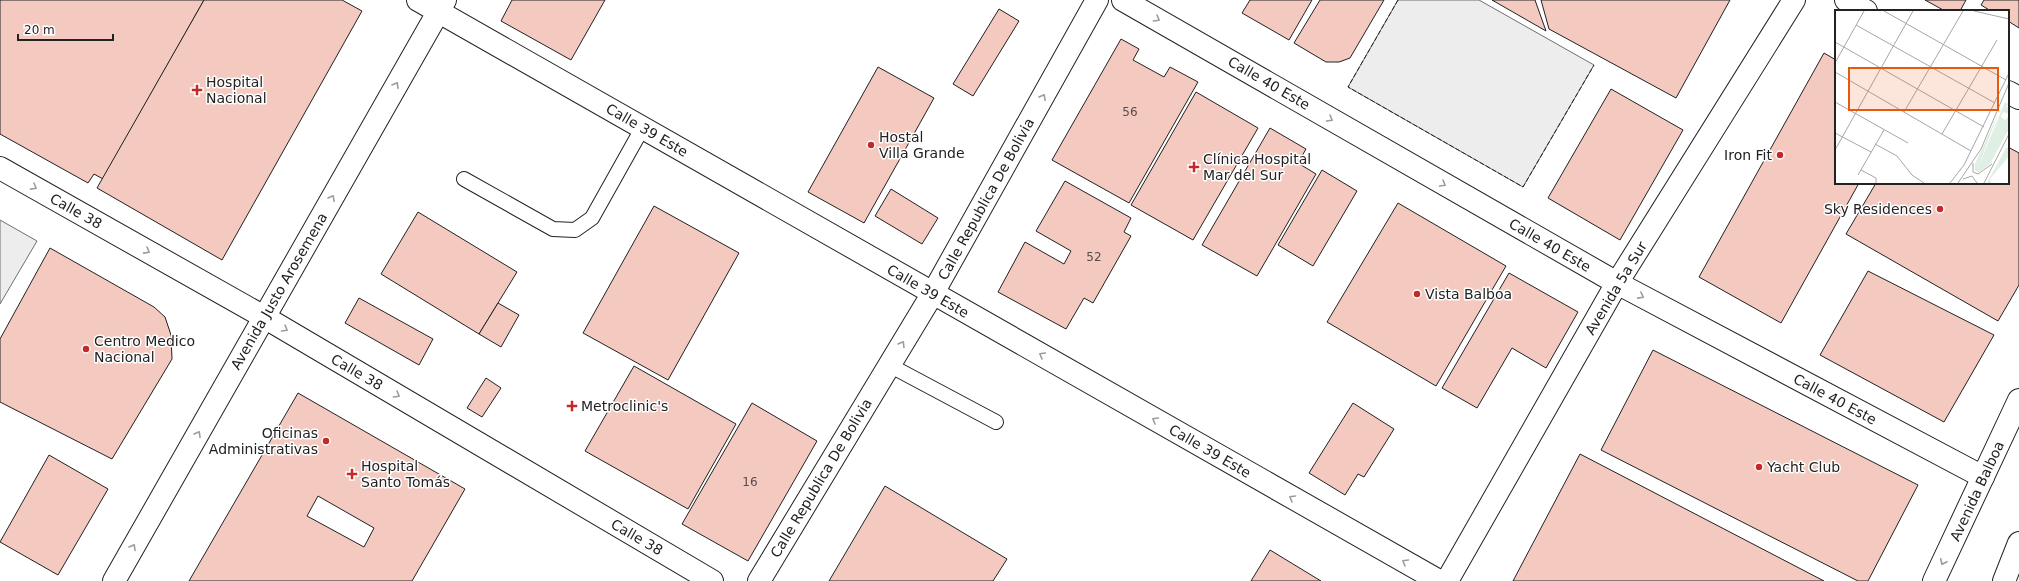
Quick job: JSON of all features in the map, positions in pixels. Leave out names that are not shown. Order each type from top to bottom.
[{"type":"main road","name":"Calle 39 Este","points":[[418,0],[441,6],[642,127],[1439,581]]},
{"type":"main road","name":"Calle Republica De Bolivia","points":[[759,581],[933,293],[1098,0]]},
{"type":"main road","name":"Calle 40 Este","points":[[1123,0],[1617,283],[1983,477]]},
{"type":"main road","name":"Avenida 5a Sur","points":[[1447,581],[1617,283],[1794,0]]},
{"type":"main road","points":[[1846,0],[1864,10]]},
{"type":"main road","name":"Avenida Justo Arosemena","points":[[114,581],[441,6]]},
{"type":"main road","points":[[2009,93],[2019,98]]},
{"type":"main road","name":"Calle 38","points":[[0,168],[264,317],[712,581]]},
{"type":"main road","name":"Avenida Balboa","points":[[1934,581],[2019,400]]},
{"type":"main road","points":[[2004,581],[2019,543]]},
{"type":"lane","points":[[464,179],[553,229],[575,230],[592,218],[642,127]]},
{"type":"lane","points":[[889,365],[996,422]]},
{"type":"shaded area","points":[[1398,0],[1479,0],[1594,65],[1523,187],[1348,87]]},
{"type":"shaded area","points":[[0,220],[37,241],[0,304]]},
{"type":"building","points":[[0,0],[204,0],[103,179],[94,174],[88,183],[0,134]]},
{"type":"building","points":[[204,0],[342,0],[362,11],[222,260],[97,188]]},
{"type":"building","points":[[512,0],[605,0],[571,60],[501,21]]},
{"type":"building","points":[[1250,0],[1312,0],[1289,40],[1242,13]]},
{"type":"building","points":[[1320,0],[1384,0],[1350,58],[1339,62],[1326,62],[1294,43]]},
{"type":"building","points":[[1492,0],[1535,0],[1546,31]]},
{"type":"building","points":[[1541,0],[1730,0],[1676,98],[1549,29]]},
{"type":"building","points":[[1925,0],[1966,0],[1961,10],[1943,10]]},
{"type":"building","points":[[1984,0],[2019,0],[2019,28],[2009,22],[2009,10],[1989,10],[1981,5]]},
{"type":"building","points":[[999,9],[1019,21],[973,96],[953,84]]},
{"type":"building","points":[[1121,39],[1139,49],[1133,60],[1164,77],[1170,67],[1198,82],[1129,203],[1052,160]]},
{"type":"building","points":[[1824,53],[1835,59],[1835,184],[1858,184],[1781,323],[1699,277]]},
{"type":"building","name":"Hostal Villa Grande","points":[[878,67],[934,98],[864,223],[808,192]]},
{"type":"building","points":[[1611,89],[1683,130],[1620,240],[1548,198]]},
{"type":"building","name":"Clínica Hospital Mar del Sur","points":[[1196,92],[1258,128],[1193,240],[1131,205]]},
{"type":"building","points":[[1270,128],[1306,149],[1298,163],[1316,174],[1257,276],[1202,245]]},
{"type":"building","name":"Sky Residences","points":[[2009,148],[2019,153],[2019,285],[1998,321],[1846,234],[1875,184],[2009,184]]},
{"type":"building","points":[[1322,170],[1357,191],[1313,266],[1278,245]]},
{"type":"building","points":[[1065,181],[1131,218],[1124,232],[1131,236],[1093,303],[1084,298],[1066,329],[998,292],[1025,242],[1064,264],[1071,251],[1036,231]]},
{"type":"building","points":[[891,189],[938,218],[922,244],[875,216]]},
{"type":"building","name":"Vista Balboa","points":[[1398,203],[1506,266],[1436,386],[1327,322]]},
{"type":"building","points":[[654,206],[739,253],[668,380],[583,333]]},
{"type":"building","points":[[418,212],[517,272],[479,334],[381,274]]},
{"type":"building","name":"Centro Medico Nacional","points":[[50,248],[154,307],[165,317],[171,335],[172,359],[112,459],[0,402],[0,339]]},
{"type":"building","points":[[1868,271],[1994,335],[1944,422],[1820,355]]},
{"type":"building","points":[[1509,273],[1578,312],[1546,368],[1512,348],[1477,408],[1442,388]]},
{"type":"building","points":[[359,298],[433,339],[419,365],[345,323]]},
{"type":"building","points":[[498,303],[519,315],[501,347],[479,334]]},
{"type":"building","name":"Yacht Club","points":[[1653,350],[1918,485],[1868,581],[1858,581],[1601,450]]},
{"type":"building","points":[[634,366],[736,424],[688,509],[585,451]]},
{"type":"building","points":[[486,378],[501,388],[482,417],[467,408]]},
{"type":"building","name":"Oficinas Administrativas","points":[[298,393],[465,489],[412,581],[189,581]],"holes":[[[318,496],[374,528],[364,547],[307,516]]]},
{"type":"building","points":[[752,403],[817,441],[748,561],[682,524]]},
{"type":"building","points":[[1353,403],[1394,429],[1364,477],[1358,474],[1345,495],[1309,473]]},
{"type":"building","points":[[1580,454],[1824,581],[1513,581]]},
{"type":"building","points":[[49,455],[108,489],[58,575],[0,542]]},
{"type":"building","points":[[885,486],[1007,559],[993,581],[829,581]]},
{"type":"building","points":[[1270,550],[1321,581],[1251,581]]},
{"type":"fence","points":[[1398,0],[1348,87],[1523,187],[1594,65]]},
{"type":"place","name":"Hospital Nacional","points":[[197,90]]},
{"type":"place","name":"Hostal Villa Grande","points":[[871,145]]},
{"type":"place","name":"Iron Fit","points":[[1780,155]]},
{"type":"place","name":"Clínica Hospital Mar del Sur","points":[[1194,167]]},
{"type":"place","name":"Sky Residences","points":[[1940,209]]},
{"type":"place","name":"Vista Balboa","points":[[1417,294]]},
{"type":"place","name":"Centro Medico Nacional","points":[[86,349]]},
{"type":"place","name":"Metroclinic's","points":[[572,406]]},
{"type":"place","name":"Oficinas Administrativas","points":[[326,441]]},
{"type":"place","name":"Yacht Club","points":[[1759,467]]},
{"type":"place","name":"Hospital Santo Tomás","points":[[352,474]]}]
